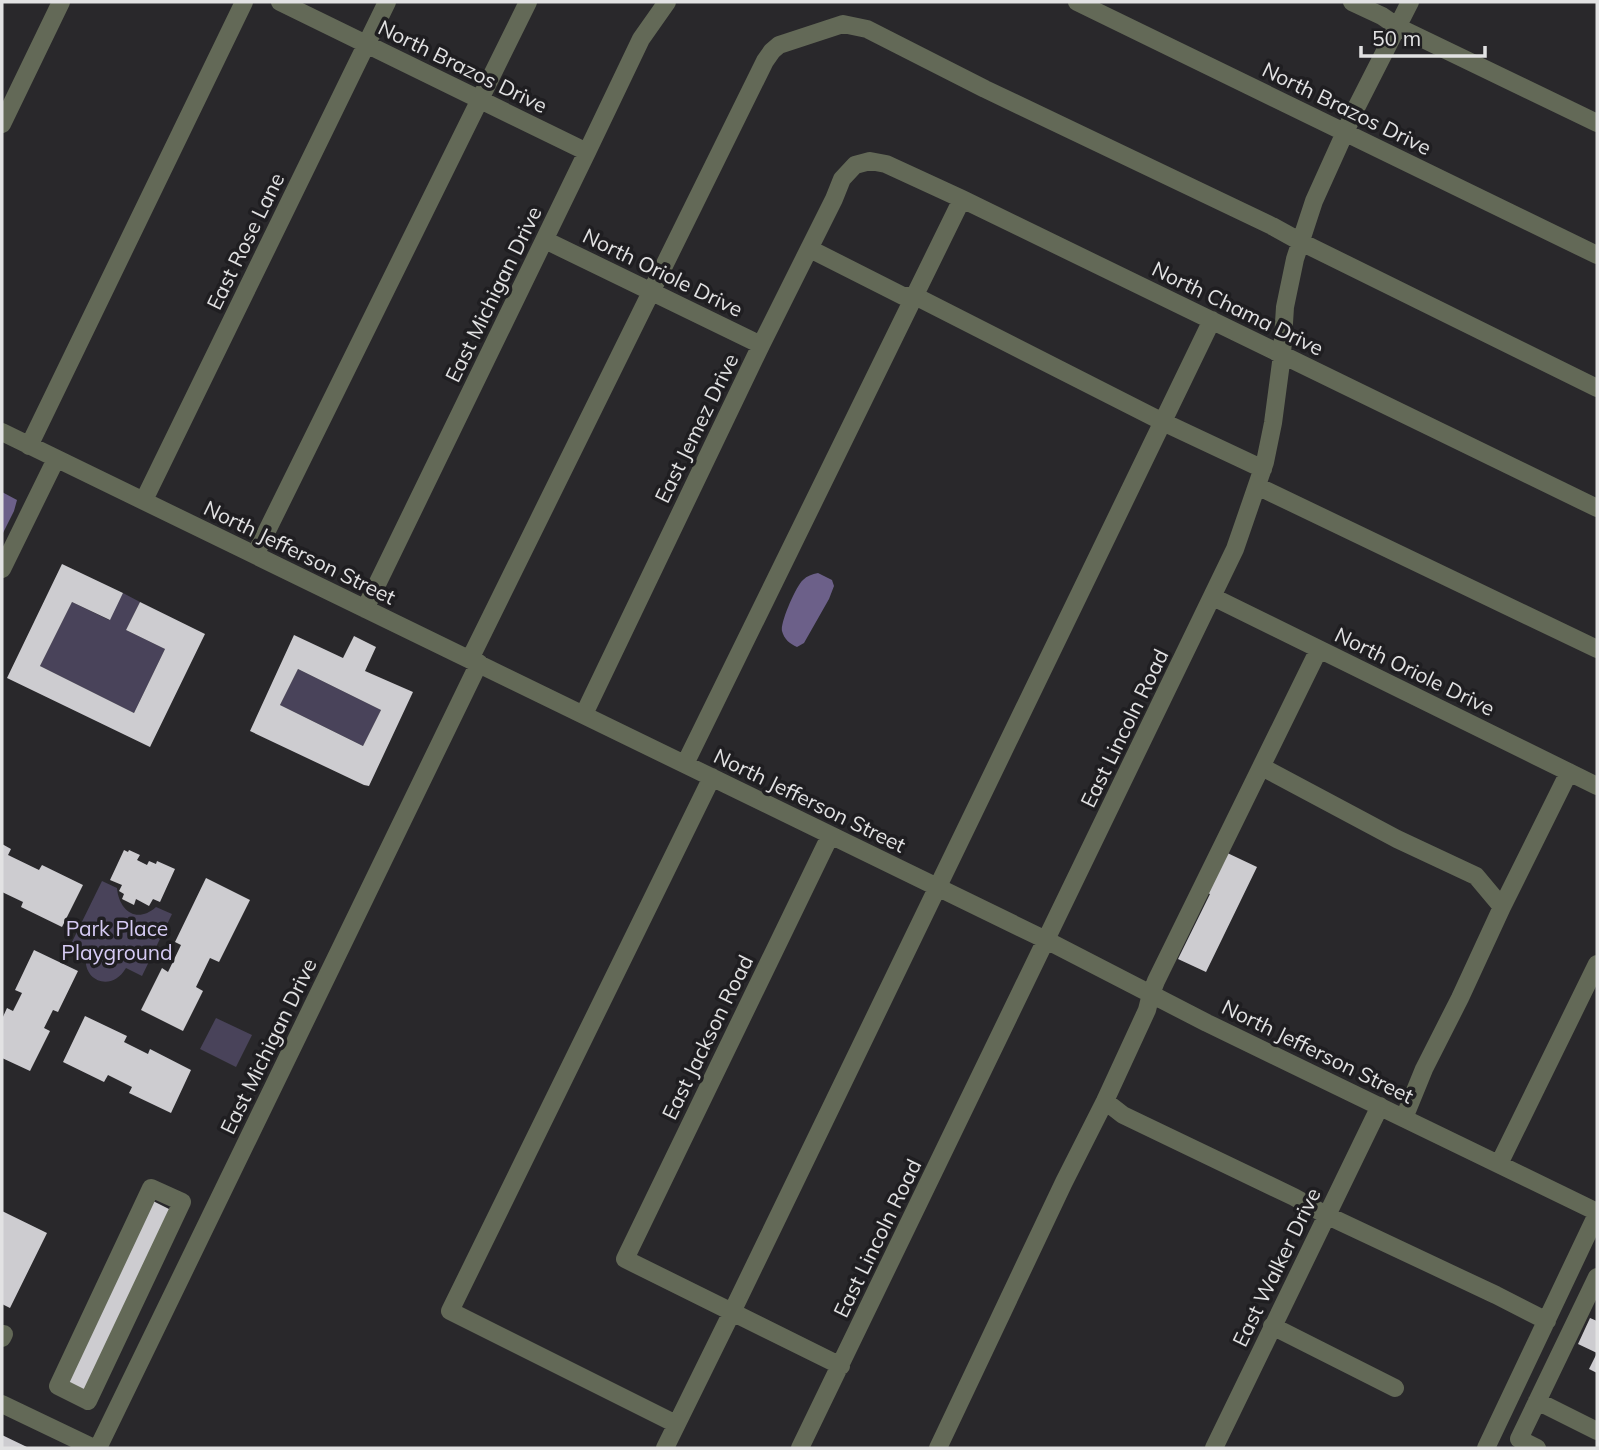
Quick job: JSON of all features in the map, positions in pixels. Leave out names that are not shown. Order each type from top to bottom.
[{"type":"street","points":[[2,124],[61,2]]},
{"type":"street","points":[[29,446],[244,2]]},
{"type":"street","name":"North Brazos Drive","points":[[280,2],[587,152]]},
{"type":"street","name":"East Rose Lane","points":[[144,500],[387,2]]},
{"type":"street","points":[[255,555],[528,2]]},
{"type":"street","name":"East Michigan Drive","points":[[365,609],[641,39],[667,2]]},
{"type":"street","name":"North Brazos Drive","points":[[1077,2],[1597,255]]},
{"type":"street","points":[[1352,2],[1597,124]]},
{"type":"street","name":"East Lincoln Road","points":[[800,1448],[1236,549],[1260,477],[1273,422],[1285,307],[1295,259],[1314,201],[1410,2]]},
{"type":"street","name":"East Michigan Drive","points":[[96,1448],[185,1270],[652,292],[772,51],[779,46],[843,24],[866,29],[1597,387]]},
{"type":"street","name":"North Chama Drive","points":[[855,165],[870,162],[886,164],[962,199],[1597,508]]},
{"type":"street","name":"East Jemez Drive","points":[[584,714],[842,179],[855,165]]},
{"type":"street","points":[[685,764],[962,199]]},
{"type":"street","name":"North Oriole Drive","points":[[545,240],[761,345]]},
{"type":"street","points":[[810,249],[903,296],[915,296],[1163,422],[1260,477],[1597,649]]},
{"type":"street","points":[[665,1448],[1212,320]]},
{"type":"street","name":"North Jefferson Street","points":[[2,432],[1046,940],[1597,1213]]},
{"type":"street","points":[[2,569],[56,459]]},
{"type":"street","name":"North Oriole Drive","points":[[1213,597],[1597,786]]},
{"type":"street","points":[[938,1448],[1105,1101],[1147,1010],[1151,994],[1319,649]]},
{"type":"street","points":[[1262,767],[1397,839],[1476,876],[1502,907]]},
{"type":"street","points":[[1405,1118],[1424,1069],[1569,772]]},
{"type":"street","points":[[676,1424],[450,1311],[712,777]]},
{"type":"street","name":"East Jackson Road","points":[[732,1312],[625,1259],[830,835]]},
{"type":"street","points":[[1499,1164],[1597,964]]},
{"type":"street","points":[[1105,1101],[1123,1115],[1547,1321]]},
{"type":"street","name":"East Walker Drive","points":[[1216,1444],[1380,1106]]},
{"type":"street","points":[[151,1188],[182,1202],[157,1256],[88,1401],[58,1386],[151,1188]]},
{"type":"street","points":[[1486,1448],[1597,1213]]},
{"type":"street","points":[[157,1256],[185,1270]]},
{"type":"street","points":[[1537,1448],[1519,1439],[1595,1285]]},
{"type":"street","points":[[732,1312],[841,1366]]},
{"type":"street","points":[[1272,1326],[1395,1388]]},
{"type":"street","points":[[115,1345],[142,1357]]},
{"type":"street","points":[[1537,1401],[1597,1431]]},
{"type":"street","points":[[2,1404],[96,1448]]},
{"type":"street","points":[[1216,1444],[1234,1448]]},
{"type":"green space","points":[[123,593],[140,602],[126,630],[165,649],[134,713],[40,666],[72,602],[109,620]]},
{"type":"green space","points":[[298,669],[381,710],[363,746],[280,705]]},
{"type":"green space","name":"Park Place Playground","points":[[102,881],[117,888],[125,909],[136,915],[156,907],[172,914],[142,976],[126,968],[120,976],[112,980],[98,980],[88,970],[87,952],[71,944]]},
{"type":"green space","points":[[216,1018],[252,1035],[236,1067],[200,1049]]},
{"type":"shaded area","points":[[2,492],[17,500],[2,535]]},
{"type":"shaded area","points":[[818,573],[832,580],[834,586],[804,643],[797,647],[784,636],[783,621],[800,584],[808,576]]},
{"type":"building","points":[[62,564],[123,593],[110,620],[72,602],[40,666],[134,713],[165,649],[126,630],[140,602],[205,634],[150,747],[7,678]]},
{"type":"building","points":[[294,635],[343,658],[354,636],[376,647],[365,671],[413,692],[369,786],[250,731]],"holes":[[[298,669],[381,710],[363,746],[280,705]]]},
{"type":"building","points":[[2,844],[11,849],[8,855],[39,870],[42,865],[83,885],[62,927],[21,907],[23,902],[2,892]]},
{"type":"building","points":[[124,850],[140,855],[137,860],[147,865],[149,861],[156,864],[157,861],[175,869],[160,902],[153,899],[149,906],[136,899],[134,905],[122,899],[124,894],[119,891],[122,885],[110,880]]},
{"type":"building","points":[[1221,850],[1257,867],[1206,972],[1178,959],[1210,894],[1201,890]]},
{"type":"building","points":[[206,878],[250,900],[219,962],[210,958],[196,987],[203,991],[183,1031],[141,1010],[162,968],[168,972],[181,945],[175,942]]},
{"type":"building","points":[[34,950],[78,971],[58,1012],[53,1010],[44,1028],[50,1031],[30,1071],[2,1058],[2,1019],[7,1008],[13,1011],[22,993],[15,990]]},
{"type":"building","points":[[85,1016],[127,1036],[124,1042],[148,1054],[150,1049],[191,1070],[171,1113],[129,1093],[132,1087],[108,1075],[104,1082],[63,1062]]},
{"type":"building","points":[[153,1201],[171,1210],[84,1392],[66,1383]]},
{"type":"building","points":[[2,1211],[47,1233],[10,1308],[2,1304]]},
{"type":"building","points":[[1590,1318],[1597,1321],[1597,1353],[1578,1344]]},
{"type":"building","points":[[1597,1353],[1597,1373],[1589,1369]]},
{"type":"building","points":[[2,1435],[29,1448],[2,1448]]}]
